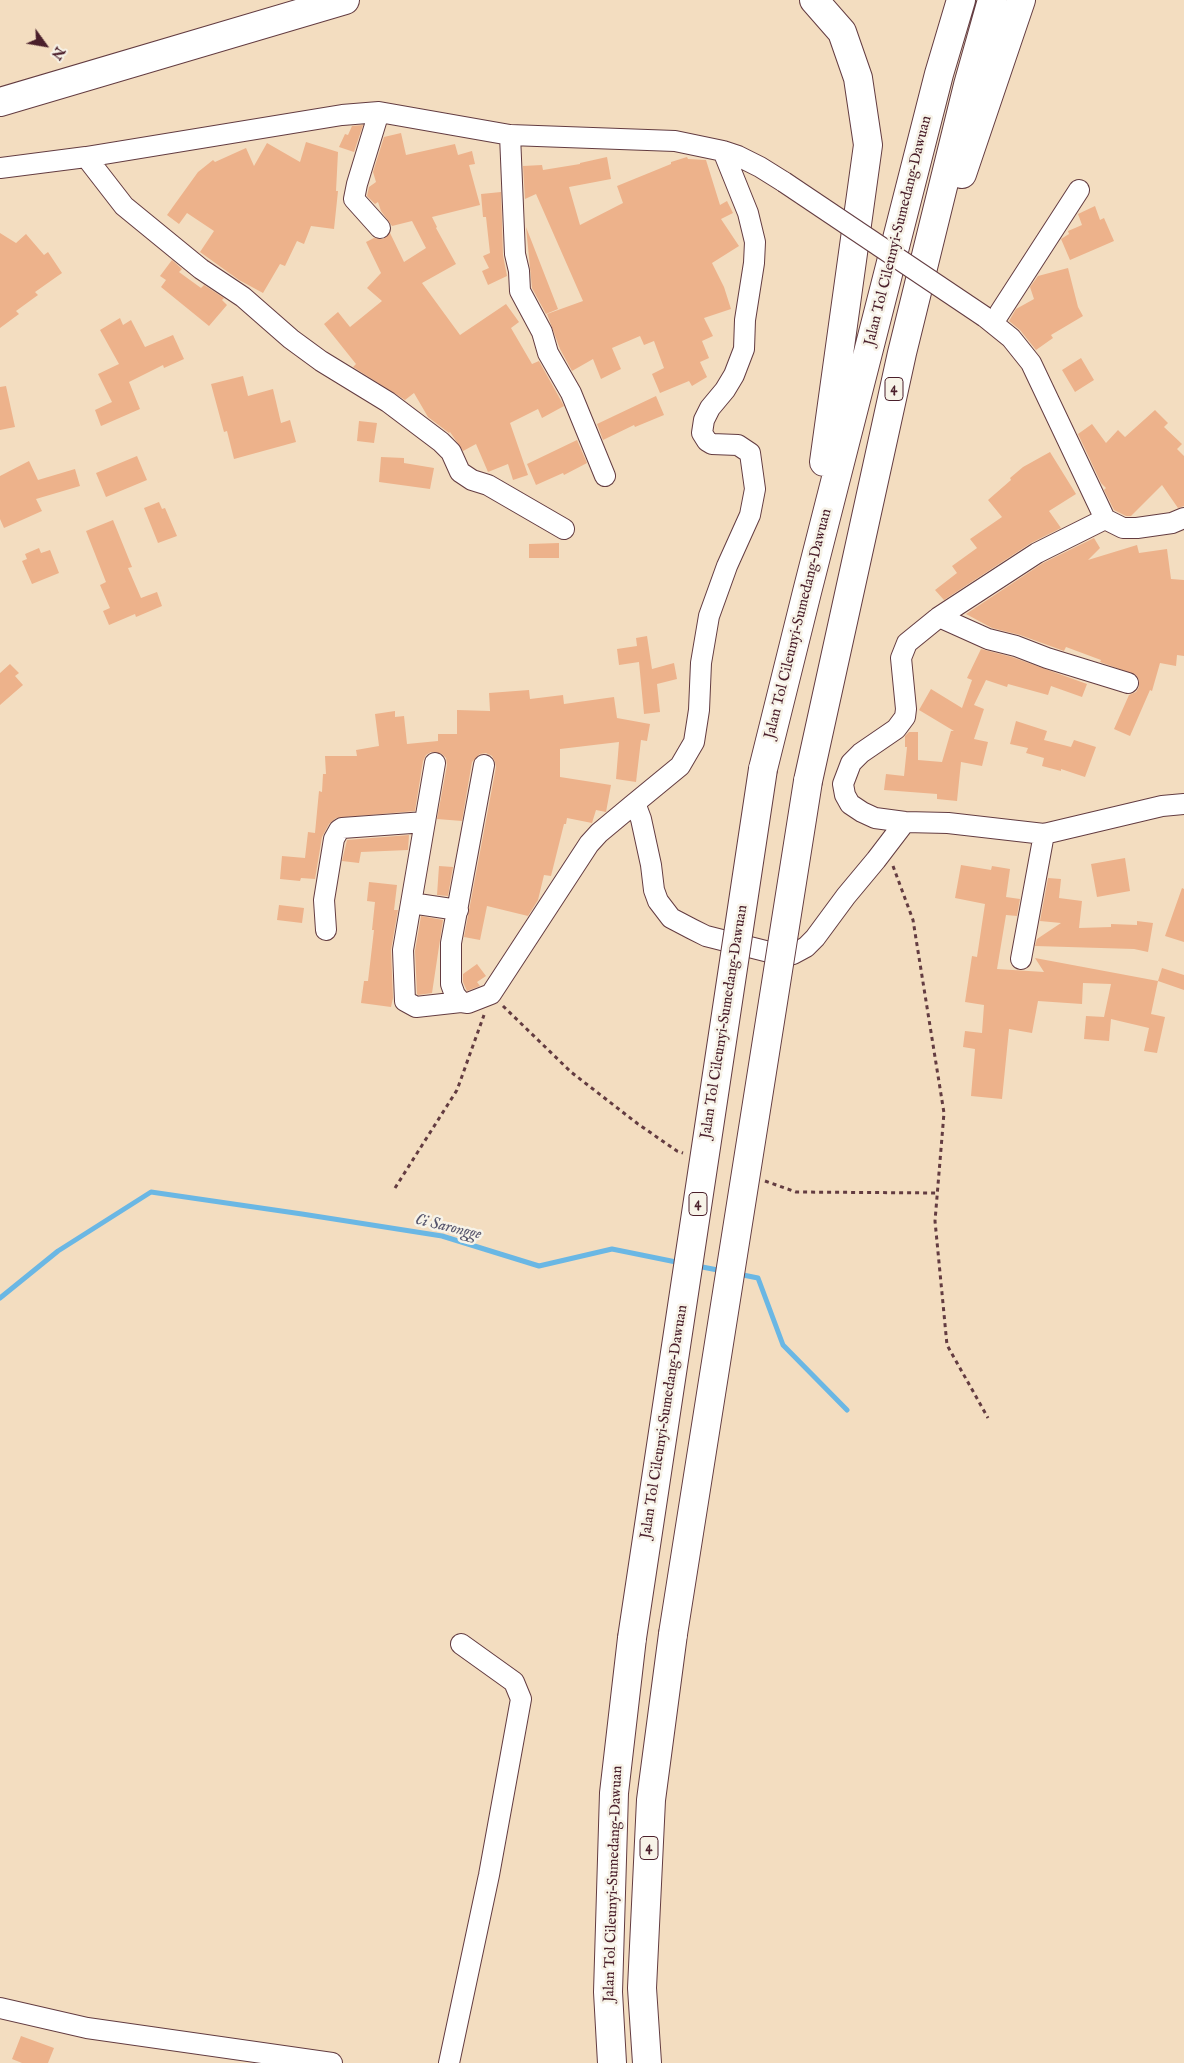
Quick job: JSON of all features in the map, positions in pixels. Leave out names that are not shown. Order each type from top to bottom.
[{"type":"highway","points":[[0,85],[290,0]]},
{"type":"highway","points":[[0,102],[345,0]]},
{"type":"highway","points":[[806,592],[868,145],[858,78],[842,32],[814,0]]},
{"type":"highway","name":"Jalan Tol Cileunyi–Sumedang–Dawuan","points":[[612,2063],[608,1992],[614,1793],[632,1638],[763,769],[806,592],[939,74],[961,0]]},
{"type":"highway","name":"4","points":[[647,2063],[642,1988],[651,1800],[673,1634],[808,782],[902,353],[968,85],[992,0]]},
{"type":"highway","points":[[902,353],[1021,0]]},
{"type":"street","points":[[379,112],[354,192],[354,200],[380,228]]},
{"type":"street","points":[[0,168],[86,157],[295,122],[379,112],[510,135],[675,141],[723,151],[760,166],[989,320],[1011,338],[1031,363],[1105,519],[1124,528],[1156,526],[1184,518]]},
{"type":"street","points":[[510,135],[515,254],[520,291],[542,332],[548,353],[571,394],[605,476]]},
{"type":"street","points":[[435,763],[403,950],[405,1001],[416,1007],[461,1002],[468,1003],[491,994],[589,844],[599,833],[680,766],[694,742],[699,710],[701,662],[709,616],[719,584],[750,515],[756,489],[750,453],[738,445],[712,444],[707,441],[702,433],[704,420],[710,408],[725,390],[734,375],[744,349],[745,320],[754,263],[755,242],[748,213],[723,151]]},
{"type":"street","points":[[86,157],[124,206],[131,212],[201,269],[243,297],[290,339],[321,361],[388,402],[441,442],[451,452],[460,472],[472,480],[488,485],[564,529]]},
{"type":"street","points":[[989,320],[1079,190]]},
{"type":"street","points":[[1105,519],[1036,553],[940,617],[907,643],[901,658],[906,709],[901,724],[861,753],[851,763],[843,784],[844,795],[850,804],[875,818],[905,822],[948,823],[1044,834],[1162,806],[1184,804]]},
{"type":"street","points":[[940,617],[988,639],[1016,646],[1047,658],[1128,683]]},
{"type":"street","points":[[461,1002],[451,984],[452,943],[484,765]]},
{"type":"street","points":[[635,803],[641,819],[654,890],[658,901],[670,918],[706,936],[785,956],[806,947],[816,938],[846,896],[905,822]]},
{"type":"street","points":[[326,930],[324,900],[334,839],[338,830],[342,828],[425,822]]},
{"type":"street","points":[[1021,959],[1044,834]]},
{"type":"street","points":[[410,903],[458,910]]},
{"type":"street","points":[[448,2063],[490,1875],[521,1699],[514,1682],[461,1644]]},
{"type":"street","points":[[0,2008],[87,2028],[239,2056],[332,2063]]},
{"type":"path","points":[[886,847],[913,920],[944,1113],[934,1221],[947,1345],[988,1418]]},
{"type":"path","points":[[395,1188],[457,1090],[491,994]]},
{"type":"building","points":[[363,125],[354,152],[339,147],[345,134],[348,135],[352,126]]},
{"type":"building","points":[[401,133],[406,155],[455,144],[458,155],[472,151],[475,164],[469,165],[480,205],[432,217],[456,264],[422,283],[460,335],[506,304],[519,322],[511,328],[532,364],[539,361],[564,406],[542,418],[538,409],[510,423],[528,475],[513,480],[508,464],[488,472],[476,444],[463,451],[450,432],[428,417],[414,393],[405,400],[353,367],[356,364],[324,324],[338,312],[350,327],[382,301],[367,288],[381,273],[366,242],[374,238],[383,239],[390,233],[404,262],[426,248],[412,221],[392,226],[381,211],[378,202],[375,204],[367,196],[369,187],[376,182],[373,172],[384,137]]},
{"type":"building","points":[[306,142],[338,152],[336,191],[338,191],[334,229],[311,226],[304,244],[297,241],[285,266],[280,264],[263,293],[239,280],[200,252],[214,231],[187,213],[179,224],[167,215],[198,172],[213,160],[215,162],[246,148],[254,166],[267,143],[300,162]]},
{"type":"building","points":[[607,157],[611,179],[569,187],[580,225],[623,203],[617,186],[671,164],[671,162],[687,157],[688,159],[706,160],[720,205],[727,201],[733,213],[721,219],[739,246],[712,263],[724,287],[731,309],[704,318],[713,336],[702,341],[709,358],[700,362],[707,377],[692,386],[689,381],[660,393],[652,374],[664,368],[654,341],[644,345],[640,336],[612,348],[621,369],[601,379],[593,359],[572,371],[560,349],[547,314],[583,301],[536,194],[525,199],[523,166],[542,165],[543,170]]},
{"type":"building","points":[[501,192],[503,255],[507,276],[488,285],[482,271],[489,268],[483,256],[490,253],[481,194]]},
{"type":"building","points":[[1095,206],[1100,220],[1104,218],[1114,241],[1070,260],[1061,239],[1069,234],[1068,231],[1082,225],[1078,214]]},
{"type":"building","points":[[526,227],[558,309],[546,314],[532,288]]},
{"type":"building","points":[[0,233],[16,243],[26,234],[44,255],[48,252],[62,273],[35,292],[38,295],[16,311],[19,314],[0,328]]},
{"type":"building","points":[[172,260],[182,269],[179,272],[201,288],[204,285],[224,298],[222,300],[227,305],[209,326],[161,287],[166,280],[160,276]]},
{"type":"building","points":[[1068,268],[1078,307],[1083,316],[1051,335],[1053,338],[1036,350],[1020,330],[1009,321],[1016,309],[1034,299],[1030,287],[1038,276]]},
{"type":"building","points":[[120,318],[123,325],[131,320],[145,347],[173,335],[184,359],[164,368],[163,365],[129,382],[140,409],[101,426],[95,410],[112,402],[98,374],[119,364],[100,330]]},
{"type":"building","points":[[1081,358],[1094,380],[1075,392],[1062,370]]},
{"type":"building","points":[[243,376],[248,396],[273,389],[281,423],[290,420],[296,442],[234,459],[227,431],[224,432],[211,384]]},
{"type":"building","points":[[6,386],[15,427],[0,430],[0,387]]},
{"type":"building","points":[[656,396],[664,415],[635,427],[634,425],[603,440],[597,424]]},
{"type":"building","points":[[1155,410],[1168,423],[1164,427],[1182,444],[1177,449],[1184,456],[1184,506],[1178,508],[1162,485],[1131,516],[1126,516],[1114,510],[1104,490],[1106,488],[1101,483],[1078,434],[1092,424],[1106,443],[1118,430],[1125,437]]},
{"type":"building","points":[[359,421],[377,423],[374,443],[357,441]]},
{"type":"building","points":[[577,440],[587,463],[564,475],[563,473],[536,485],[527,464]]},
{"type":"building","points":[[1050,452],[1076,494],[1049,511],[1061,528],[1031,543],[944,600],[935,590],[957,573],[952,566],[977,548],[970,539],[1002,517],[988,500],[1023,467]]},
{"type":"building","points":[[137,456],[147,480],[106,497],[96,473]]},
{"type":"building","points":[[381,457],[404,458],[404,463],[434,468],[430,489],[379,482]]},
{"type":"building","points":[[29,461],[38,480],[75,469],[80,486],[36,499],[42,511],[4,528],[0,519],[0,476]]},
{"type":"building","points":[[159,502],[162,509],[165,508],[177,536],[158,543],[144,508]]},
{"type":"building","points":[[113,520],[132,567],[128,568],[141,598],[157,592],[162,606],[136,617],[135,614],[109,625],[103,611],[110,608],[100,585],[106,582],[86,531]]},
{"type":"building","points":[[1094,538],[1100,548],[1088,560],[1137,545],[1139,553],[1167,549],[1171,579],[1184,580],[1184,656],[1177,655],[1176,666],[1160,663],[1152,691],[1150,690],[1130,736],[1114,729],[1129,695],[1136,692],[1139,687],[1139,680],[1136,675],[1066,647],[1064,651],[1020,635],[992,628],[966,614],[1043,563]]},
{"type":"building","points":[[559,543],[559,558],[529,558],[529,544]]},
{"type":"building","points":[[39,548],[41,553],[50,550],[59,573],[32,584],[22,561],[27,559],[25,554]]},
{"type":"building","points":[[647,636],[652,669],[674,663],[677,679],[657,684],[660,712],[644,714],[639,662],[619,665],[617,649],[637,646],[636,638]]},
{"type":"building","points":[[981,649],[1012,657],[1087,684],[1082,697],[1051,686],[1048,695],[1008,684],[1007,687],[986,680],[974,705],[984,709],[974,739],[988,742],[982,766],[961,762],[957,801],[937,799],[937,794],[884,790],[886,774],[904,776],[907,747],[905,747],[905,736],[909,732],[918,732],[918,760],[942,762],[951,731],[954,731],[919,710],[931,689],[962,708],[972,680],[967,678]]},
{"type":"building","points":[[10,664],[19,673],[15,676],[23,685],[0,705],[0,673]]},
{"type":"building","points":[[529,690],[530,699],[563,695],[564,704],[614,697],[617,718],[650,724],[647,741],[641,740],[636,782],[616,779],[619,742],[560,749],[560,777],[611,785],[606,812],[596,810],[592,823],[567,818],[551,876],[544,875],[538,900],[528,916],[487,906],[480,940],[464,937],[496,767],[492,756],[486,753],[480,754],[472,762],[462,821],[437,819],[447,765],[446,758],[442,754],[431,752],[426,755],[423,761],[415,811],[336,818],[329,824],[322,837],[315,879],[301,878],[300,881],[280,879],[282,856],[305,858],[308,832],[315,833],[319,791],[322,792],[323,774],[326,774],[325,756],[357,756],[356,750],[379,746],[375,714],[395,711],[395,717],[404,716],[407,744],[438,741],[438,734],[457,734],[457,710],[490,711],[489,693]]},
{"type":"building","points":[[1016,721],[1047,731],[1044,740],[1071,747],[1074,740],[1096,747],[1085,777],[1061,769],[1061,771],[1042,766],[1044,758],[1026,753],[1028,748],[1010,744]]},
{"type":"building","points":[[409,835],[408,850],[361,852],[359,863],[342,861],[347,840]]},
{"type":"building","points":[[1125,858],[1130,891],[1097,897],[1091,864]]},
{"type":"building","points":[[961,865],[991,870],[992,866],[1010,869],[1006,897],[1020,899],[1017,916],[1006,915],[997,969],[1044,972],[1035,958],[1158,981],[1151,1014],[1165,1017],[1157,1053],[1144,1051],[1149,1028],[1111,1019],[1109,1041],[1084,1039],[1086,1016],[1104,1017],[1111,984],[1083,983],[1082,1004],[1038,1001],[1032,1033],[1009,1029],[1002,1099],[971,1096],[975,1049],[963,1047],[965,1031],[982,1033],[984,1005],[965,1002],[972,956],[977,957],[985,904],[955,898]]},
{"type":"building","points":[[439,866],[453,867],[448,896],[437,895]]},
{"type":"building","points":[[1048,878],[1061,879],[1059,898],[1082,901],[1079,928],[1111,927],[1111,924],[1137,925],[1137,921],[1153,923],[1148,952],[1134,949],[1035,946],[1037,939],[1061,923],[1040,921]]},
{"type":"building","points":[[369,882],[397,885],[394,910],[398,910],[391,950],[393,998],[391,1007],[361,1003],[364,981],[368,981],[374,930],[372,930],[375,902],[367,901]]},
{"type":"building","points":[[1182,888],[1184,889],[1184,942],[1165,936]]},
{"type":"building","points":[[279,905],[304,908],[302,923],[277,920]]},
{"type":"building","points":[[421,916],[443,920],[432,993],[418,995],[415,951]]},
{"type":"building","points":[[477,964],[486,976],[477,982],[480,986],[467,991],[463,982],[463,974]]},
{"type":"building","points":[[1162,968],[1184,975],[1184,990],[1158,981]]},
{"type":"building","points":[[21,2036],[54,2048],[48,2063],[22,2063],[12,2059]]},
{"type":"waterway","name":"Ci Sarongge","points":[[0,1298],[58,1251],[151,1192],[442,1236],[539,1266],[612,1249],[681,1263]]},
{"type":"waterway","name":"Ci Sarongge","points":[[697,1266],[723,1271]]},
{"type":"waterway","name":"Ci Sarongge","points":[[738,1274],[758,1278],[783,1345],[847,1410]]}]
